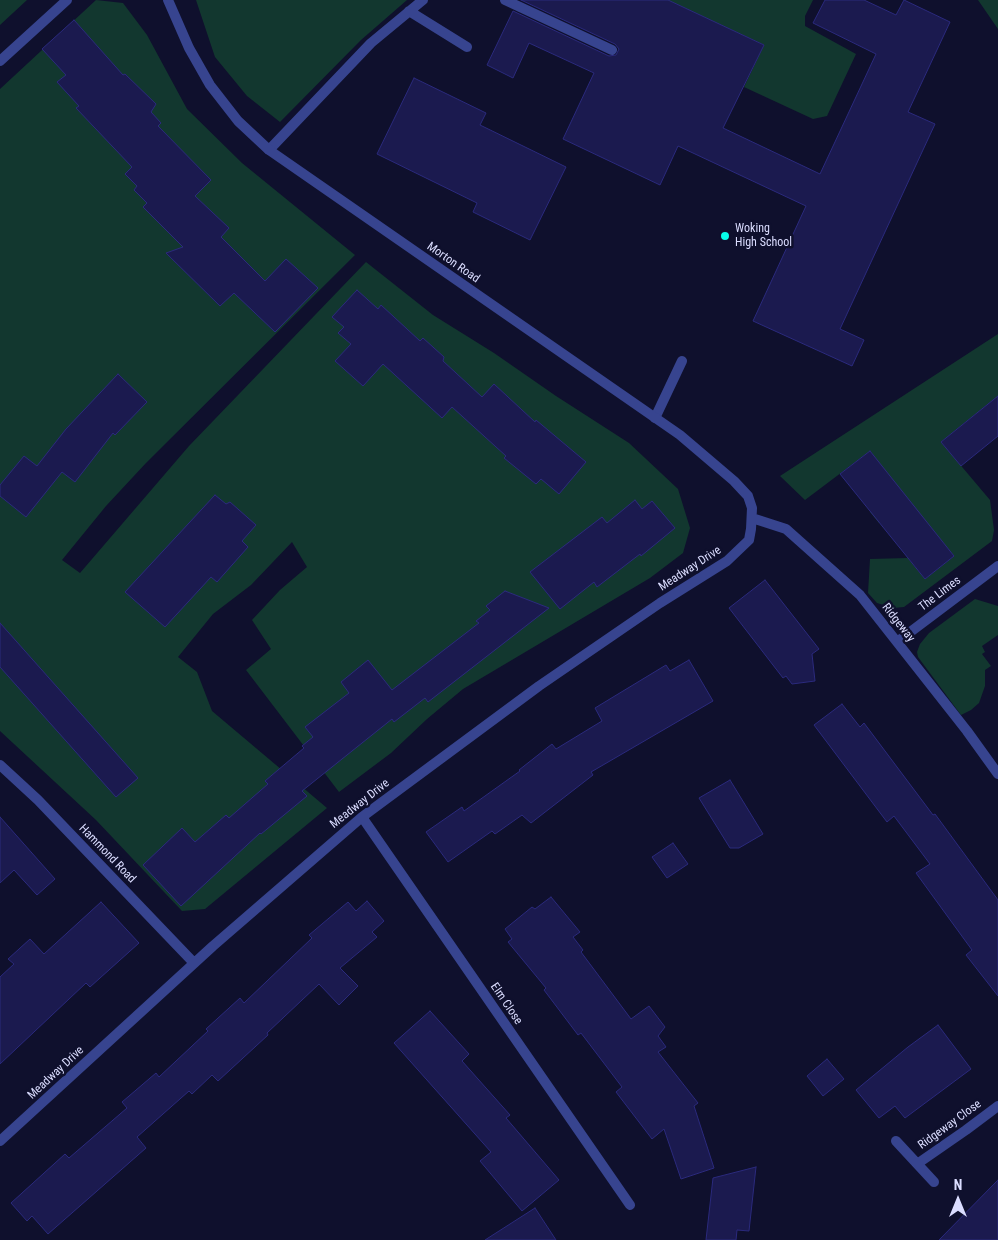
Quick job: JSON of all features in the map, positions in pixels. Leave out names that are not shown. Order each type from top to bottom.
[{"type":"street","points":[[0,60],[67,0]]},
{"type":"street","name":"Morton Road","points":[[168,0],[189,48],[210,85],[238,122],[269,150],[680,435],[741,487],[748,496],[752,508],[752,518]]},
{"type":"street","points":[[269,150],[371,43],[422,0]]},
{"type":"street","points":[[505,0],[612,50]]},
{"type":"street","points":[[409,11],[467,47]]},
{"type":"street","points":[[655,418],[682,361]]},
{"type":"street","name":"Ridgeway","points":[[752,518],[786,529],[860,595],[967,731],[998,774]]},
{"type":"street","name":"Meadway Drive","points":[[0,1141],[121,1028],[362,817],[539,686],[660,604],[728,561],[749,540],[752,518]]},
{"type":"street","name":"The Limes","points":[[897,642],[998,566]]},
{"type":"street","name":"Hammond Road","points":[[0,765],[38,800],[194,963]]},
{"type":"street","name":"Elm Close","points":[[362,817],[630,1205]]},
{"type":"street","name":"Ridgeway Close","points":[[917,1164],[998,1106]]},
{"type":"street","points":[[896,1141],[934,1182]]},
{"type":"green space","points":[[0,0],[27,0],[0,25]]},
{"type":"green space","points":[[96,0],[123,3],[147,35],[187,109],[242,163],[355,255],[146,463],[106,506],[62,560],[80,573],[189,446],[366,262],[433,315],[494,353],[629,443],[678,489],[690,528],[683,553],[650,578],[463,689],[391,753],[339,792],[246,670],[271,649],[252,620],[280,590],[307,567],[292,542],[251,585],[213,614],[178,657],[197,672],[212,711],[327,808],[205,909],[182,911],[96,820],[0,731],[0,89]]},
{"type":"green space","points":[[196,0],[407,0],[361,40],[280,122],[247,96],[215,57]]},
{"type":"green space","points":[[667,0],[813,0],[805,16],[805,26],[856,54],[827,116],[813,119],[744,87],[764,45]]},
{"type":"green space","points":[[978,0],[998,0],[998,29]]},
{"type":"green space","points":[[998,334],[998,406],[993,400],[941,442],[990,500],[994,530],[992,541],[904,607],[893,608],[877,603],[868,593],[870,559],[908,558],[925,579],[954,556],[908,500],[879,523],[870,512],[899,489],[870,451],[805,500],[780,476]]},
{"type":"green space","points":[[975,599],[998,606],[998,635],[982,646],[985,652],[982,654],[991,666],[985,670],[985,686],[979,703],[961,715],[918,657],[917,652],[920,644],[929,633]]},
{"type":"building","points":[[521,0],[668,0],[764,45],[723,128],[820,174],[876,54],[813,23],[825,0],[864,0],[896,15],[904,0],[950,22],[908,112],[935,124],[840,329],[864,340],[852,366],[753,321],[806,206],[678,146],[660,185],[563,139],[594,73],[529,43],[513,78],[487,65],[513,11],[609,56],[616,55],[619,49],[615,44]]},
{"type":"building","points":[[74,20],[123,75],[125,74],[156,104],[151,112],[161,123],[158,126],[211,180],[195,196],[229,228],[221,237],[265,281],[286,259],[318,288],[275,332],[234,293],[220,306],[166,253],[183,247],[143,207],[147,203],[134,190],[137,186],[125,174],[132,167],[76,108],[79,106],[57,82],[66,75],[42,49]]},
{"type":"building","points":[[414,78],[486,113],[480,125],[566,167],[530,240],[473,212],[477,203],[377,154]]},
{"type":"building","points":[[357,290],[378,309],[381,305],[420,341],[423,338],[444,357],[443,361],[482,397],[494,384],[535,422],[536,420],[586,462],[559,494],[541,479],[536,484],[504,458],[506,456],[452,407],[442,418],[383,364],[363,386],[335,361],[351,344],[338,333],[344,327],[332,317]]},
{"type":"building","points":[[118,374],[147,402],[115,435],[113,433],[75,482],[62,472],[26,517],[0,496],[0,485],[24,456],[37,466],[66,429]]},
{"type":"building","points":[[998,396],[998,436],[961,466],[941,442]]},
{"type":"building","points":[[870,451],[954,556],[925,579],[840,474]]},
{"type":"building","points":[[215,495],[226,504],[230,502],[256,525],[242,541],[248,547],[217,582],[211,577],[165,627],[125,592]]},
{"type":"building","points":[[635,500],[642,509],[652,501],[675,528],[641,556],[640,554],[597,587],[594,582],[560,609],[530,572],[602,517],[607,523]]},
{"type":"building","points":[[765,580],[819,649],[812,654],[815,681],[792,684],[786,676],[783,678],[729,608]]},
{"type":"building","points":[[505,591],[549,608],[428,702],[425,698],[394,722],[392,719],[302,791],[307,796],[260,833],[181,906],[143,865],[182,828],[195,842],[226,815],[229,818],[268,784],[265,781],[304,748],[302,746],[313,737],[305,727],[349,693],[341,682],[368,660],[392,690],[479,623],[476,621],[490,610],[486,606]]},
{"type":"building","points":[[0,623],[138,778],[116,797],[0,667]]},
{"type":"building","points":[[689,660],[713,701],[591,772],[593,775],[531,823],[522,815],[495,834],[492,831],[448,862],[426,832],[462,807],[464,811],[520,771],[552,744],[556,749],[602,721],[595,708],[666,665],[670,671]]},
{"type":"building","points":[[842,704],[860,727],[864,723],[933,815],[935,814],[998,900],[998,996],[966,955],[972,950],[916,873],[930,864],[894,816],[887,822],[814,725]]},
{"type":"building","points":[[730,780],[763,834],[739,848],[730,848],[699,798]]},
{"type":"building","points":[[0,817],[55,879],[37,895],[14,870],[0,883]]},
{"type":"building","points":[[673,843],[688,864],[667,878],[652,857]]},
{"type":"building","points":[[551,897],[580,932],[573,937],[583,950],[581,952],[631,1019],[649,1006],[665,1027],[658,1036],[666,1047],[658,1052],[698,1103],[694,1106],[714,1168],[681,1179],[664,1129],[652,1139],[616,1092],[622,1087],[581,1033],[578,1035],[544,990],[546,988],[508,942],[512,939],[505,929],[532,907],[535,909]]},
{"type":"building","points":[[367,901],[384,921],[372,932],[377,937],[340,968],[358,986],[339,1005],[319,984],[218,1081],[212,1075],[192,1094],[189,1091],[137,1137],[146,1148],[48,1234],[32,1216],[27,1221],[11,1203],[65,1154],[69,1158],[127,1108],[122,1102],[156,1073],[159,1077],[208,1031],[206,1029],[240,998],[244,1003],[312,938],[309,935],[348,902],[356,911]]},
{"type":"building","points":[[101,902],[139,943],[90,987],[86,983],[0,1064],[0,977],[14,964],[8,959],[30,939],[44,954]]},
{"type":"building","points":[[430,1011],[469,1054],[462,1061],[510,1115],[506,1118],[559,1180],[522,1211],[480,1161],[491,1152],[394,1043]]},
{"type":"building","points":[[938,1025],[971,1069],[905,1118],[895,1106],[879,1118],[856,1090]]},
{"type":"building","points":[[827,1059],[844,1079],[823,1096],[807,1076]]},
{"type":"building","points":[[756,1167],[749,1231],[737,1230],[736,1240],[706,1240],[713,1178]]},
{"type":"building","points":[[998,1180],[998,1240],[939,1240]]},
{"type":"building","points":[[535,1208],[556,1240],[485,1240]]},
{"type":"place","name":"Woking High School","points":[[725,236]]}]
